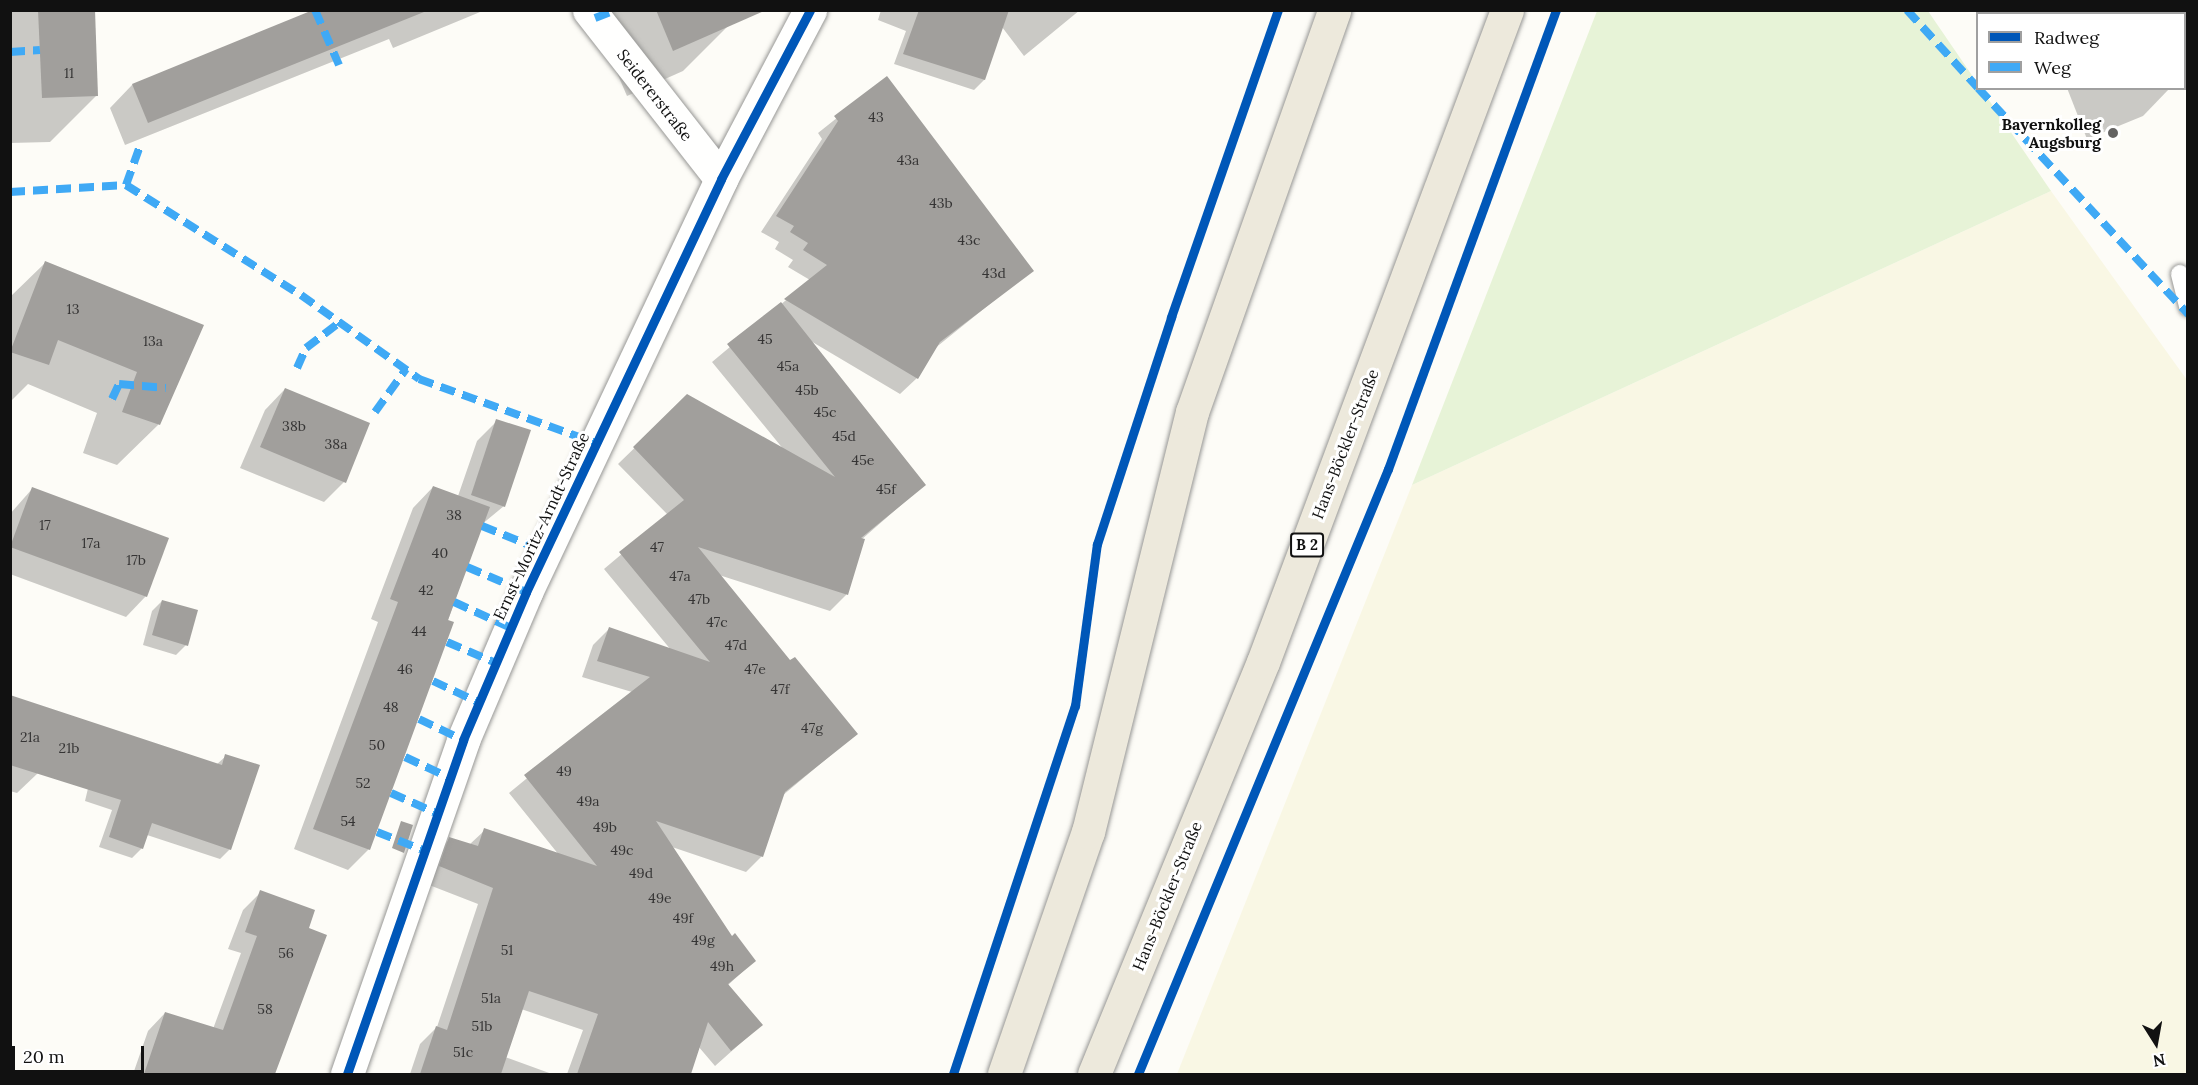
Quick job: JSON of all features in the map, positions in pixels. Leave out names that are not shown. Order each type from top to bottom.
[{"type":"main road","points":[[1004,1074],[1088,832],[1192,412],[1334,10]]},
{"type":"main road","name":"Hans-Böckler-Straße","points":[[1094,1074],[1263,662],[1507,10]]},
{"type":"street","name":"Seidererstraße","points":[[589,10],[721,179]]},
{"type":"street","name":"Ernst-Moritz-Arndt-Straße","points":[[347,1074],[463,740],[544,551],[721,179],[810,10]]},
{"type":"lane","points":[[2180,274],[2187,307]]},
{"type":"shaded area","points":[[2051,191],[2187,380],[2187,1074],[1177,1074],[1412,485]]},
{"type":"green space","points":[[1597,11],[1928,11],[1976,81],[1976,90],[1982,90],[2051,191],[1412,485]]},
{"type":"building","points":[[38,10],[95,10],[98,96],[42,98]]},
{"type":"building","points":[[313,10],[424,12],[148,123],[132,84]]},
{"type":"building","points":[[656,10],[766,10],[673,51]]},
{"type":"building","points":[[919,10],[1009,10],[985,80],[903,54]]},
{"type":"building","points":[[887,76],[1034,271],[940,342],[918,379],[784,299],[827,265],[803,250],[808,243],[790,232],[794,226],[776,216],[838,121],[834,116]]},
{"type":"building","points":[[45,261],[204,325],[160,425],[122,412],[137,372],[58,340],[49,365],[10,352]]},
{"type":"building","points":[[781,302],[926,485],[861,538],[865,539],[848,595],[698,547],[790,660],[795,657],[858,734],[785,792],[763,857],[656,821],[732,936],[735,933],[756,961],[728,984],[763,1025],[731,1051],[708,1022],[691,1074],[577,1074],[598,1014],[529,991],[501,1074],[420,1074],[436,1026],[447,1030],[493,888],[439,866],[449,837],[478,846],[484,828],[597,866],[524,775],[650,677],[597,661],[609,627],[710,662],[619,552],[684,500],[633,447],[687,394],[835,477],[727,344]]},
{"type":"building","points":[[285,388],[370,423],[346,483],[260,447]]},
{"type":"building","points":[[496,419],[531,430],[505,507],[471,495]]},
{"type":"building","points":[[433,486],[490,507],[448,620],[454,622],[370,850],[313,829],[398,602],[390,599]]},
{"type":"building","points":[[32,487],[169,538],[147,597],[10,547]]},
{"type":"building","points":[[162,600],[198,610],[188,646],[152,635]]},
{"type":"building","points":[[10,695],[222,765],[225,754],[260,765],[231,850],[152,823],[143,849],[109,837],[121,800],[10,765]]},
{"type":"building","points":[[401,821],[413,825],[404,853],[392,848]]},
{"type":"building","points":[[260,890],[315,910],[309,928],[327,935],[275,1074],[144,1074],[165,1012],[223,1030],[257,936],[245,932]]},
{"type":"marked path","points":[[315,10],[339,65]]},
{"type":"marked path","points":[[595,18],[616,10]]},
{"type":"marked path","points":[[1907,10],[1976,86]]},
{"type":"marked path","points":[[10,52],[40,50]]},
{"type":"marked path","points":[[1980,90],[2188,314]]},
{"type":"marked path","points":[[10,192],[126,185],[141,143]]},
{"type":"marked path","points":[[126,185],[301,295],[419,379],[596,443]]},
{"type":"marked path","points":[[297,368],[306,348],[340,322]]},
{"type":"marked path","points":[[375,412],[406,369]]},
{"type":"marked path","points":[[112,399],[119,384],[166,388]]},
{"type":"marked path","points":[[482,526],[544,551]]},
{"type":"marked path","points":[[467,567],[526,592]]},
{"type":"marked path","points":[[454,602],[511,628]]},
{"type":"marked path","points":[[447,642],[496,663]]},
{"type":"marked path","points":[[433,681],[480,703]]},
{"type":"marked path","points":[[419,719],[463,740]]},
{"type":"marked path","points":[[405,757],[450,778]]},
{"type":"marked path","points":[[391,793],[436,813]]},
{"type":"marked path","points":[[377,832],[423,850]]},
{"type":"cycle path","points":[[347,1074],[463,740],[526,592],[721,179],[810,10]]},
{"type":"cycle path","points":[[953,1074],[1075,706],[1097,544],[1171,317],[1278,10]]},
{"type":"cycle path","points":[[1138,1074],[1388,469],[1556,10]]},
{"type":"place","name":"Bayernkolleg Augsburg","points":[[2113,133]]}]
